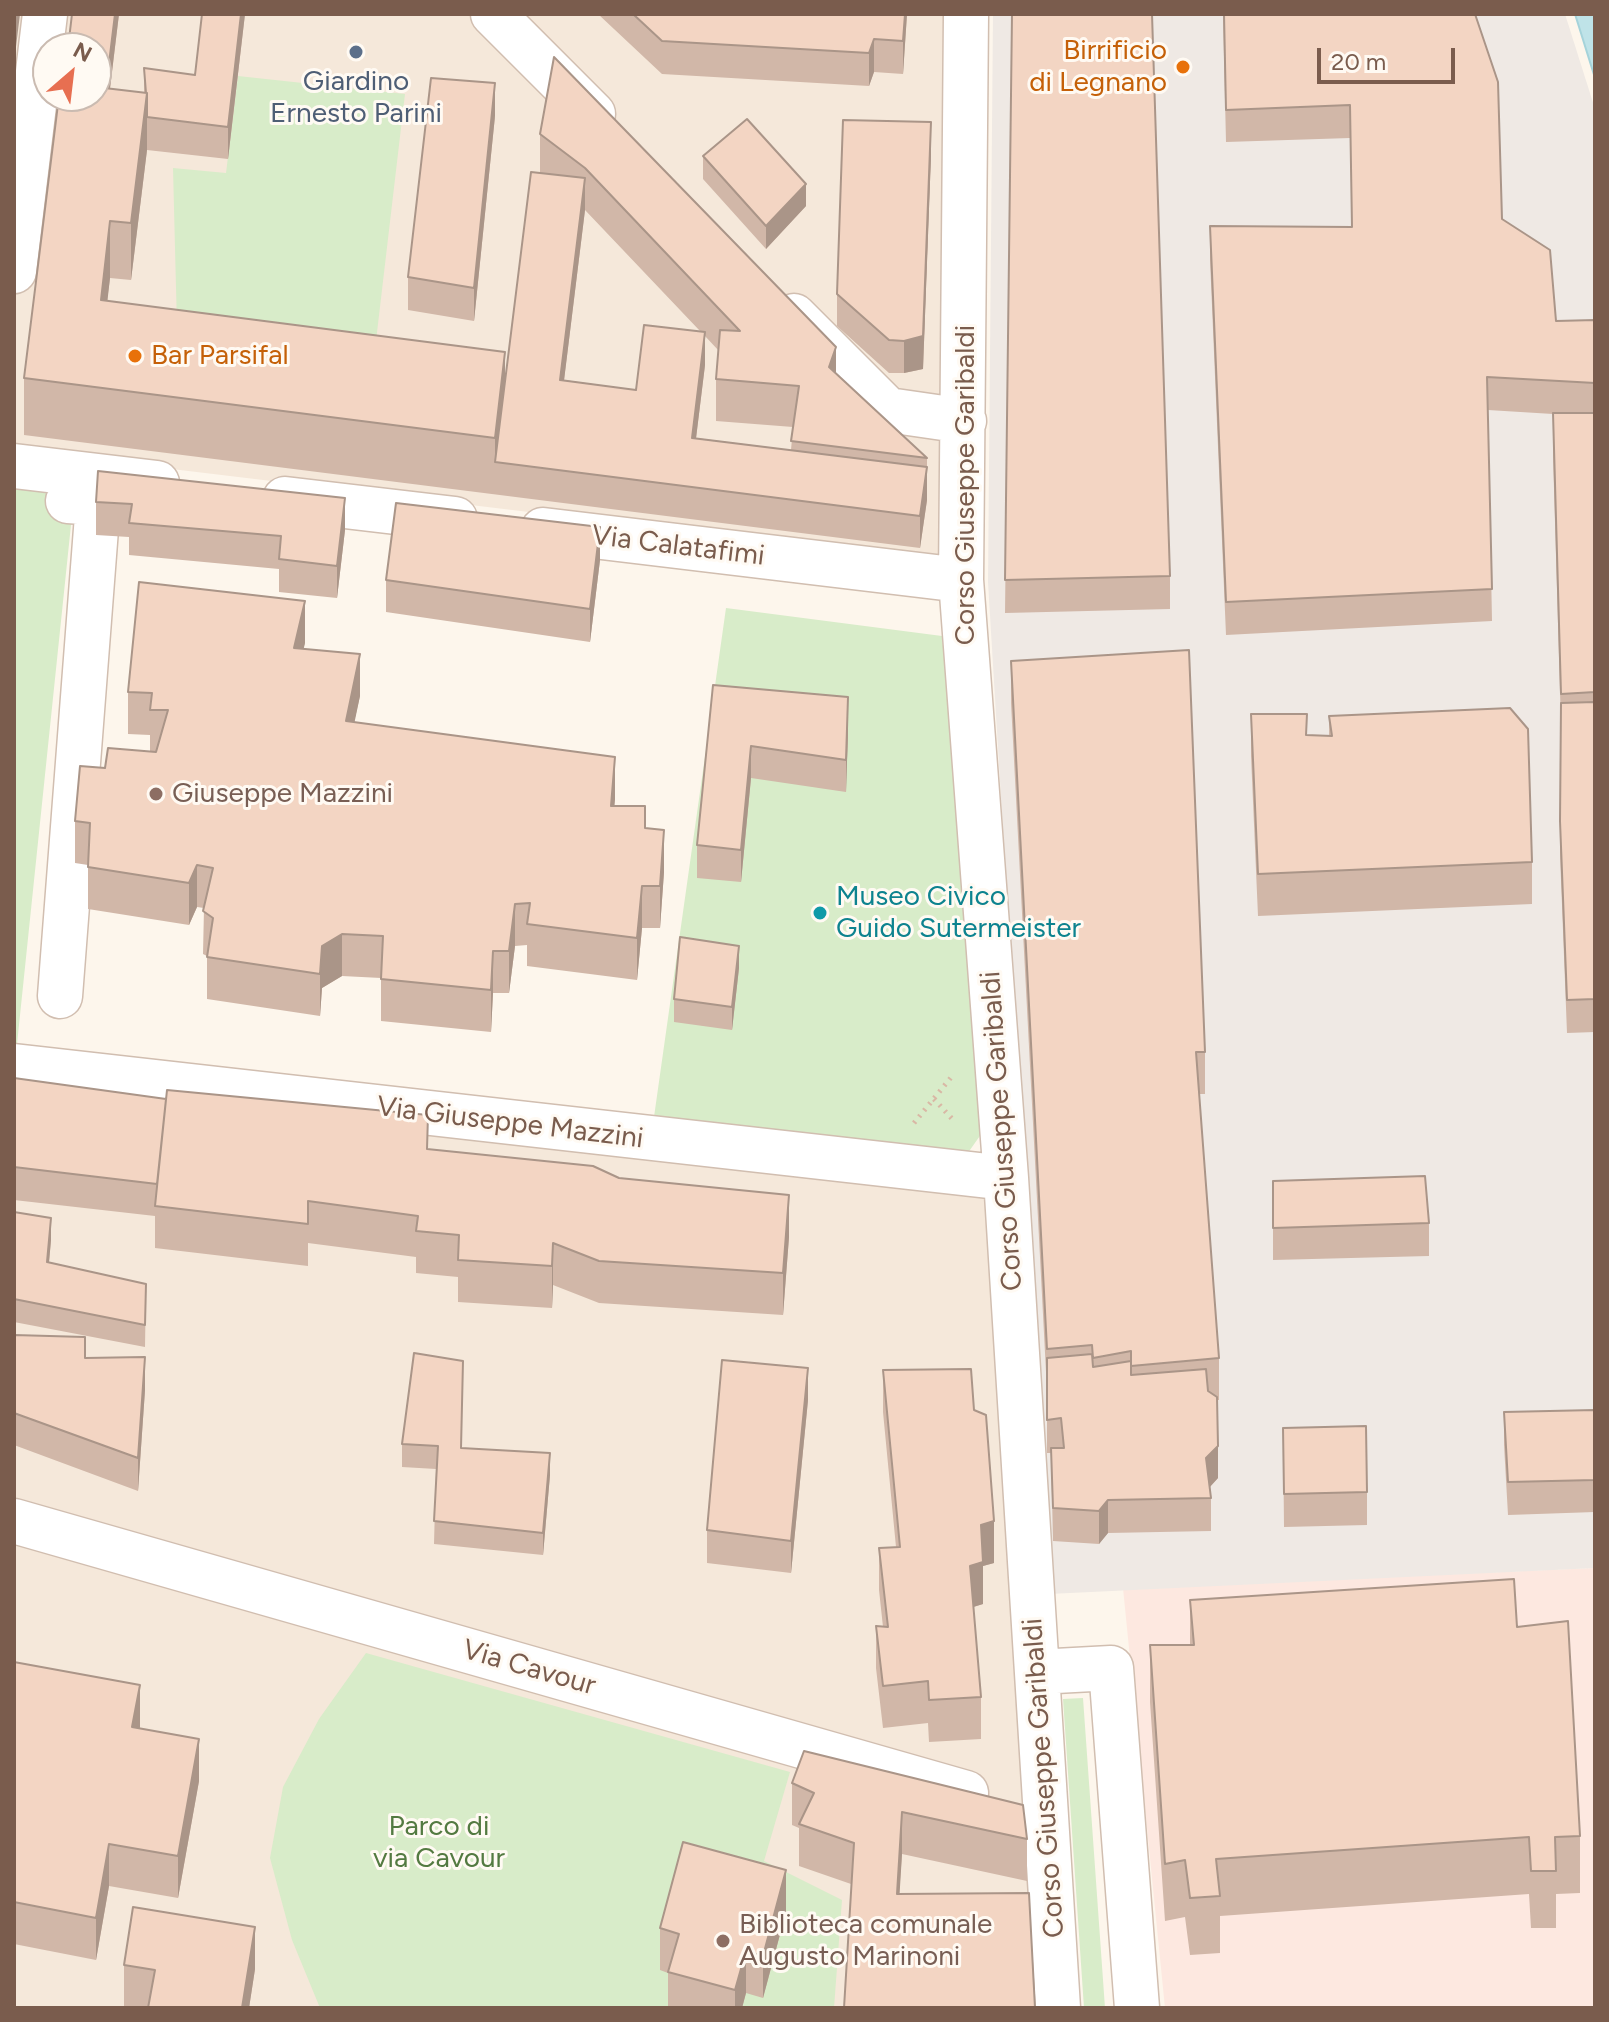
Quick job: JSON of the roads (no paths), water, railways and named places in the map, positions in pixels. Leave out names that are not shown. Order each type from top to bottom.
[{"type":"street","points":[[14,271],[45,14]]},
{"type":"street","points":[[493,14],[617,139]]},
{"type":"street","name":"Corso Giuseppe Garibaldi","points":[[966,14],[961,580],[1006,1178],[1058,2008]]},
{"type":"street","points":[[764,286],[888,410],[964,421]]},
{"type":"street","points":[[14,466],[203,489]]},
{"type":"street","name":"Via Calatafimi","points":[[251,494],[961,580]]},
{"type":"street","points":[[14,496],[98,503],[60,996]]},
{"type":"street","name":"Via Giuseppe Mazzini","points":[[14,1066],[1006,1178]]},
{"type":"street","name":"Via Cavour","points":[[14,1521],[1046,1814]]},
{"type":"street","points":[[1037,1672],[1111,1668],[1137,2008]]},
{"type":"water","points":[[1575,14],[1595,14],[1595,78]]},
{"type":"place","name":"Giardino Ernesto Parini","points":[[356,52]]},
{"type":"place","name":"Birrificio di Legnano","points":[[1183,67]]},
{"type":"place","name":"Bar Parsifal","points":[[135,356]]},
{"type":"place","name":"Giuseppe Mazzini","points":[[156,794]]},
{"type":"place","name":"Museo Civico Guido Sutermeister","points":[[820,913]]},
{"type":"place","name":"Biblioteca comunale Augusto Marinoni","points":[[723,1941]]},
{"type":"park label","name":"Parco di via Cavour","points":[[439,1843]]}]
